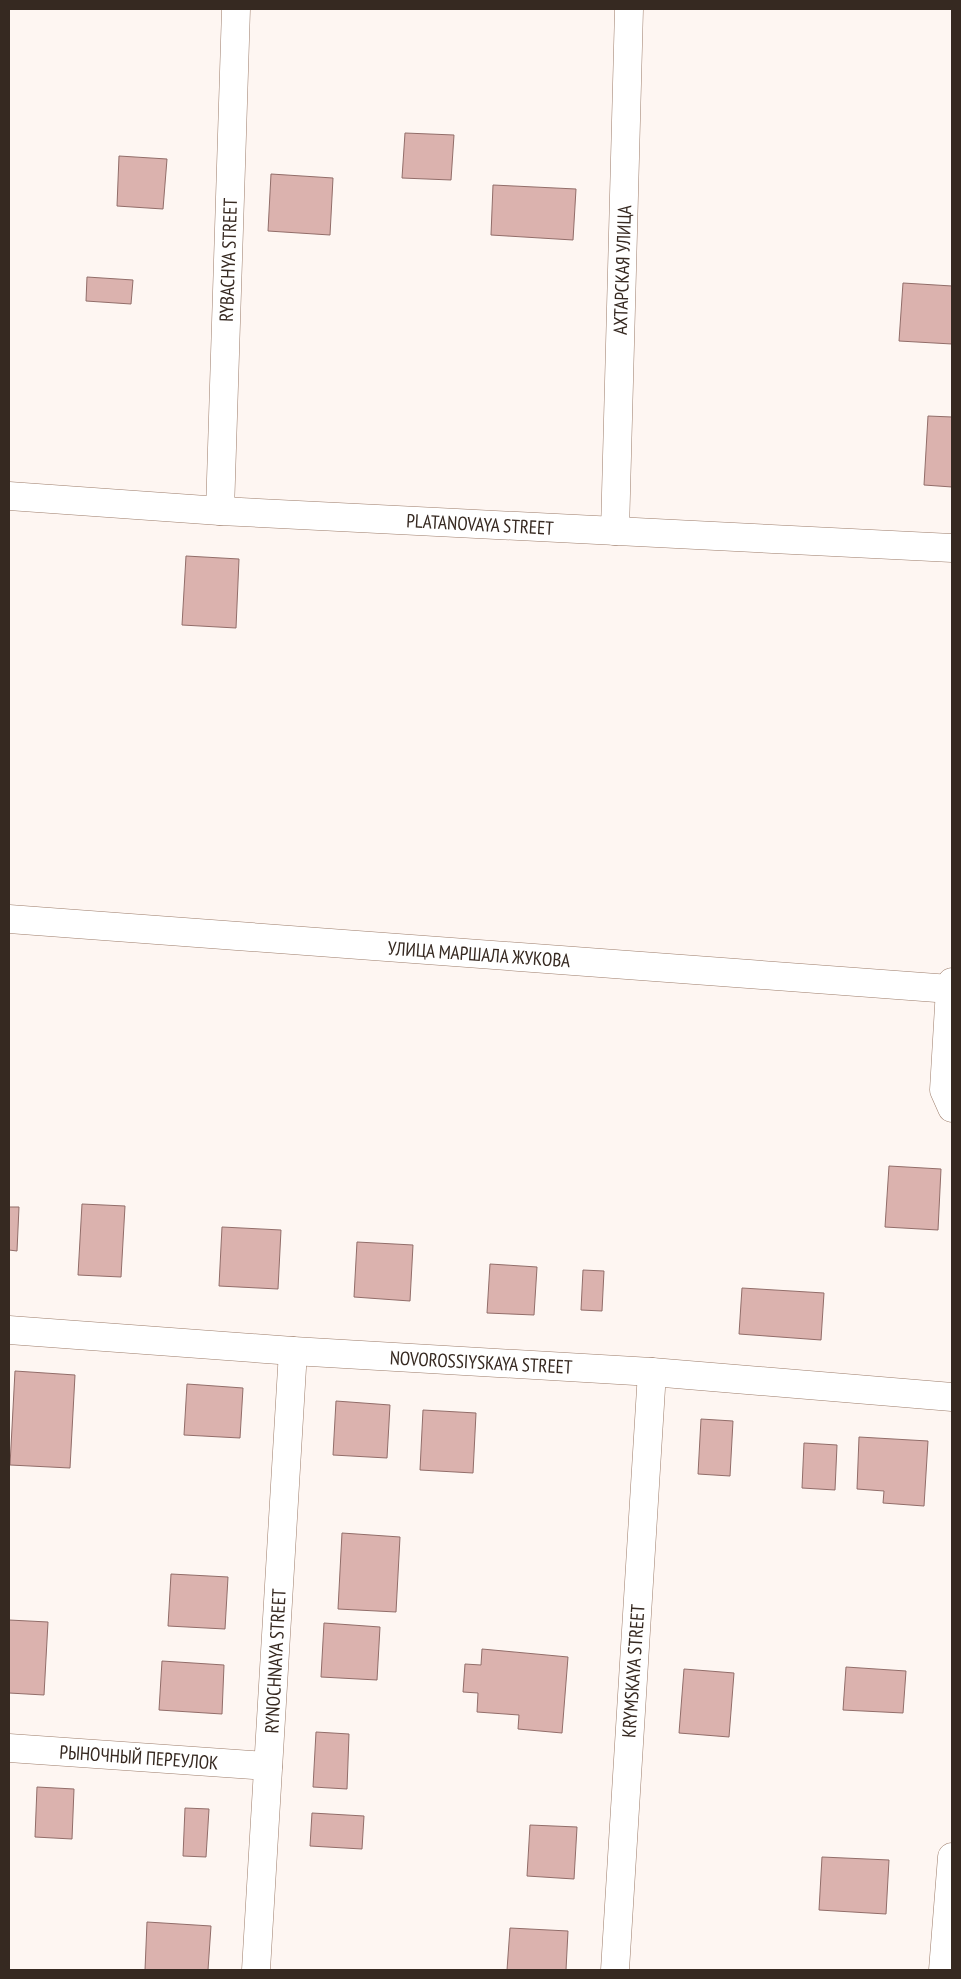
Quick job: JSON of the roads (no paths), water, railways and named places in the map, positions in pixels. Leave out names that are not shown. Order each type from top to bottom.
[{"type":"street","name":"RYBACHYA STREET","points":[[220,511],[236,9]]},
{"type":"street","name":"АХТАРСКАЯ УЛИЦА","points":[[615,531],[629,9]]},
{"type":"street","name":"PLATANOVAYA STREET","points":[[9,496],[220,511],[952,548]]},
{"type":"street","name":"УЛИЦА МАРШАЛА ЖУКОВА","points":[[9,919],[951,985]]},
{"type":"street","points":[[951,985],[944,1090],[952,1108]]},
{"type":"street","name":"NOVOROSSIYSKAYA STREET","points":[[9,1330],[293,1352],[652,1372],[952,1397]]},
{"type":"street","name":"RYNOCHNAYA STREET","points":[[256,1970],[293,1352]]},
{"type":"street","name":"KRYMSKAYA STREET","points":[[615,1970],[652,1372]]},
{"type":"street","name":"РЫНОЧНЫЙ ПЕРЕУЛОК","points":[[9,1748],[268,1766]]},
{"type":"street","points":[[943,1970],[952,1857]]}]
